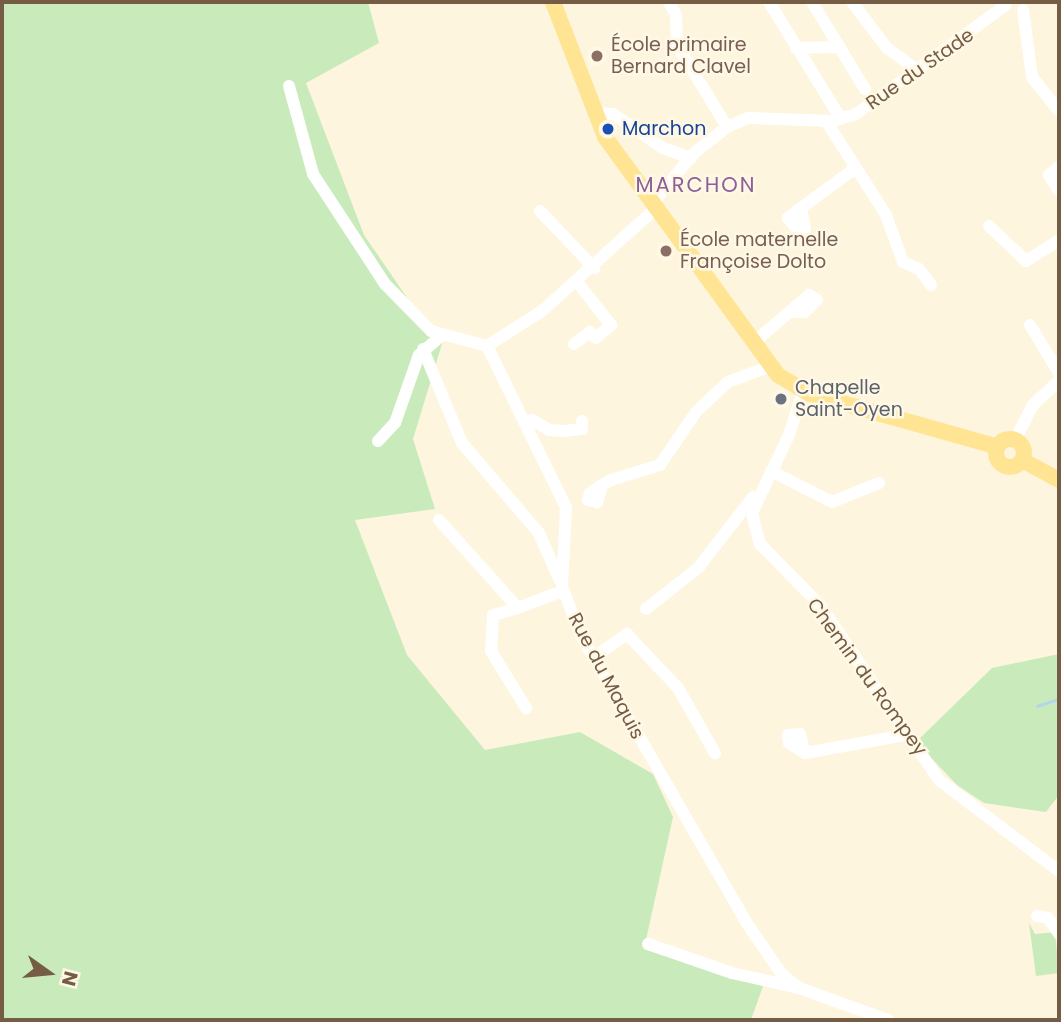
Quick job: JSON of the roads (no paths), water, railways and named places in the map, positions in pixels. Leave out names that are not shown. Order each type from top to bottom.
[{"type":"main road","points":[[553,2],[594,113],[654,206],[771,366],[803,391],[998,447],[1015,440],[1022,446],[1022,460]]},
{"type":"main road","points":[[998,447],[1003,465],[1022,460],[1059,480]]},
{"type":"street","points":[[669,2],[676,15],[677,45],[727,127]]},
{"type":"street","points":[[769,2],[841,119]]},
{"type":"street","points":[[830,2],[815,6],[865,89]]},
{"type":"street","points":[[852,2],[887,48],[917,69]]},
{"type":"street","points":[[1006,3],[1026,6],[1032,77],[1059,111]]},
{"type":"street","name":"Rue du Stade","points":[[654,206],[691,158],[727,127],[748,118],[826,121],[856,114],[1006,3]]},
{"type":"street","points":[[796,48],[840,47]]},
{"type":"street","points":[[289,86],[313,174],[351,237],[411,314],[441,336],[487,346],[594,268],[654,206]]},
{"type":"street","points":[[594,113],[613,114],[652,142],[691,158]]},
{"type":"street","points":[[826,121],[853,170],[886,215],[903,262],[919,269],[931,285]]},
{"type":"street","points":[[1059,167],[1049,175],[1059,191]]},
{"type":"street","points":[[801,208],[853,170]]},
{"type":"street","points":[[540,211],[594,268]]},
{"type":"street","points":[[989,226],[1026,261],[1059,240]]},
{"type":"street","points":[[574,344],[590,332],[596,338],[611,325],[577,282]]},
{"type":"street","points":[[753,343],[793,312]]},
{"type":"street","points":[[1030,325],[1059,373]]},
{"type":"street","points":[[379,441],[395,422],[423,349],[441,336]]},
{"type":"street","name":"Rue du Maquis","points":[[487,346],[566,508],[562,589],[593,658],[748,925],[780,973],[799,988]]},
{"type":"street","points":[[423,349],[461,443],[538,533],[562,589],[518,608],[493,615],[491,651],[526,708]]},
{"type":"street","points":[[602,485],[660,465],[696,412],[729,382],[771,366]]},
{"type":"street","points":[[1015,440],[1033,405],[1059,381]]},
{"type":"street","name":"Chemin du Rompey","points":[[803,391],[771,471],[760,488],[752,513],[760,544],[820,605],[939,780],[1059,871]]},
{"type":"street","points":[[526,424],[532,419],[549,430],[564,432],[582,429],[582,421]]},
{"type":"street","points":[[771,471],[832,502],[879,483]]},
{"type":"street","points":[[646,609],[698,568],[760,488]]},
{"type":"street","points":[[439,520],[518,608]]},
{"type":"street","points":[[593,658],[627,634],[678,688],[715,753]]},
{"type":"street","points":[[805,753],[906,735]]},
{"type":"street","points":[[1037,916],[1048,918],[1059,934]]},
{"type":"street","points":[[648,944],[732,973],[799,988],[888,1020]]},
{"type":"waterway","points":[[1037,706],[1059,699]]},
{"type":"place","name":"École primaire Bernard Clavel","points":[[597,56]]},
{"type":"place","name":"Marchon","points":[[608,129]]},
{"type":"place","name":"École maternelle Françoise Dolto","points":[[666,251]]},
{"type":"place","name":"Chapelle Saint-Oyen","points":[[781,399]]},
{"type":"district","name":"MARCHON","points":[[696,185]]}]
